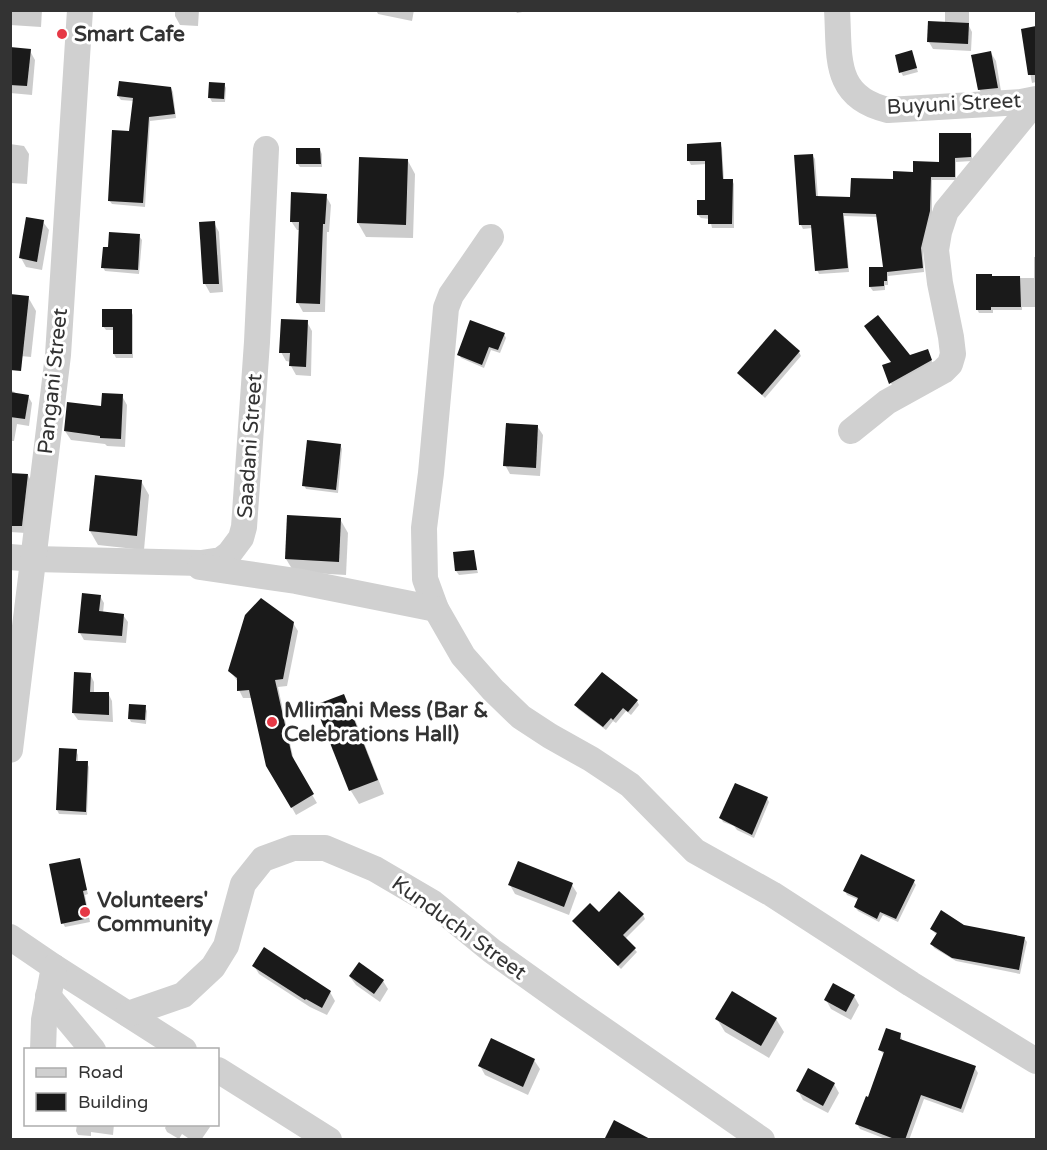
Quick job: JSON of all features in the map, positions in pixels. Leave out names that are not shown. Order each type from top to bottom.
[{"type":"street","name":"Pangani Street","points":[[10,750],[22,558],[58,355],[80,10]]},
{"type":"street","name":"Buyuni Street","points":[[837,10],[841,73],[859,98],[875,107],[898,109],[1036,100]]},
{"type":"street","points":[[850,431],[886,402],[943,371],[950,364],[953,354],[951,337],[936,250],[939,231],[946,211],[1036,100]]},
{"type":"street","name":"Saadani Street","points":[[22,558],[201,563],[221,560],[235,547],[244,527],[257,342],[266,149]]},
{"type":"street","points":[[491,237],[451,295],[446,308],[424,528],[425,579],[436,609],[463,656],[514,710],[550,736],[591,759],[630,785],[695,851],[772,894],[1036,1061]]},
{"type":"street","points":[[175,564],[296,581],[436,609]]},
{"type":"street","name":"Kunduchi Street","points":[[128,1014],[183,995],[213,967],[225,946],[243,884],[263,859],[293,848],[325,848],[375,869],[433,903],[492,951],[762,1140]]},
{"type":"street","points":[[10,937],[54,968],[181,1048]]},
{"type":"street","points":[[44,1048],[48,996],[54,968]]},
{"type":"street","points":[[48,996],[91,1048]]},
{"type":"street","points":[[219,1071],[329,1140]]},
{"type":"building","points":[[928,21],[969,23],[968,44],[927,42]]},
{"type":"building","points":[[1036,26],[1036,75],[1028,75],[1021,29]]},
{"type":"building","points":[[10,47],[31,49],[27,86],[10,85]]},
{"type":"building","points":[[912,50],[917,68],[899,73],[895,55]]},
{"type":"building","points":[[991,51],[998,88],[978,90],[971,55]]},
{"type":"building","points":[[119,81],[171,87],[175,114],[149,117],[143,203],[108,201],[112,130],[129,131],[133,98],[117,96]]},
{"type":"building","points":[[209,82],[225,83],[224,99],[208,98]]},
{"type":"building","points":[[939,133],[971,133],[971,157],[955,158],[955,177],[931,177],[930,211],[921,248],[923,268],[887,272],[887,281],[884,281],[884,286],[869,287],[869,267],[883,267],[876,214],[843,213],[848,268],[815,271],[811,225],[799,225],[794,155],[813,154],[816,196],[850,197],[851,178],[893,179],[893,171],[913,172],[913,161],[939,162]]},
{"type":"building","points":[[721,142],[723,179],[733,179],[732,224],[708,224],[708,215],[697,215],[697,200],[705,200],[705,161],[687,161],[687,144]]},
{"type":"building","points":[[296,148],[320,148],[321,164],[296,164]]},
{"type":"building","points":[[359,157],[408,159],[406,225],[357,223]]},
{"type":"building","points":[[291,192],[327,194],[325,224],[323,224],[320,304],[296,303],[299,222],[290,222]]},
{"type":"building","points":[[26,217],[44,220],[37,262],[19,258]]},
{"type":"building","points":[[215,221],[219,284],[203,284],[199,222]]},
{"type":"building","points":[[109,232],[140,234],[138,270],[101,268],[103,247],[108,247]]},
{"type":"building","points":[[976,274],[1020,276],[1021,307],[991,307],[991,310],[976,310]]},
{"type":"building","points":[[10,294],[29,296],[21,371],[10,370]]},
{"type":"building","points":[[102,309],[132,309],[132,354],[113,354],[113,327],[102,327]]},
{"type":"building","points":[[878,315],[910,355],[928,349],[932,360],[889,384],[882,365],[891,362],[864,326]]},
{"type":"building","points":[[281,319],[308,320],[306,367],[289,366],[290,353],[279,353]]},
{"type":"building","points":[[470,320],[505,333],[498,350],[489,347],[482,365],[457,355]]},
{"type":"building","points":[[775,329],[800,351],[762,395],[737,373]]},
{"type":"building","points":[[10,392],[29,395],[25,419],[10,417]]},
{"type":"building","points":[[102,393],[123,394],[121,439],[100,438],[100,436],[64,431],[67,402],[101,406]]},
{"type":"building","points":[[506,423],[538,425],[536,468],[503,466]]},
{"type":"building","points":[[307,440],[341,444],[336,490],[302,486]]},
{"type":"building","points":[[10,473],[28,474],[22,526],[10,526]]},
{"type":"building","points":[[95,475],[142,480],[137,536],[89,531]]},
{"type":"building","points":[[287,515],[341,518],[339,562],[285,559]]},
{"type":"building","points":[[474,550],[477,570],[455,571],[453,552]]},
{"type":"building","points":[[82,593],[101,595],[99,611],[124,614],[122,636],[78,633]]},
{"type":"building","points":[[261,598],[294,622],[283,679],[275,680],[292,756],[314,794],[291,808],[266,766],[249,690],[237,691],[237,678],[228,671],[245,615]]},
{"type":"building","points":[[74,672],[91,673],[90,692],[109,692],[109,715],[72,713]]},
{"type":"building","points":[[602,672],[638,700],[628,712],[623,708],[613,720],[611,718],[603,727],[574,705]]},
{"type":"building","points":[[344,694],[378,780],[349,791],[315,705]]},
{"type":"building","points":[[129,704],[146,705],[145,720],[128,719]]},
{"type":"building","points":[[59,748],[77,749],[76,761],[88,761],[86,812],[56,810]]},
{"type":"building","points":[[735,783],[768,797],[752,835],[719,818]]},
{"type":"building","points":[[861,854],[915,880],[896,919],[880,912],[877,919],[854,907],[858,898],[843,891]]},
{"type":"building","points":[[80,858],[87,890],[83,891],[89,918],[61,924],[49,864]]},
{"type":"building","points":[[518,861],[573,883],[564,907],[508,885]]},
{"type":"building","points":[[619,891],[644,914],[623,935],[636,948],[618,966],[572,921],[590,903],[599,912]]},
{"type":"building","points":[[941,910],[964,925],[1025,937],[1019,970],[952,958],[930,944],[937,933],[930,929]]},
{"type":"building","points":[[264,947],[331,991],[322,1008],[305,1000],[252,966]]},
{"type":"building","points":[[359,962],[384,980],[374,994],[349,976]]},
{"type":"building","points":[[833,983],[855,995],[846,1012],[824,1000]]},
{"type":"building","points":[[732,991],[777,1018],[761,1046],[715,1019]]},
{"type":"building","points":[[886,1028],[901,1033],[900,1039],[976,1066],[961,1109],[921,1095],[905,1140],[897,1140],[855,1124],[866,1096],[868,1097],[884,1052],[878,1050]]},
{"type":"building","points":[[491,1038],[535,1059],[523,1087],[478,1066]]},
{"type":"building","points":[[808,1068],[835,1083],[823,1106],[796,1091]]},
{"type":"building","points":[[614,1120],[652,1140],[604,1140]]},
{"type":"place","name":"Smart Cafe","points":[[62,34]]},
{"type":"place","name":"Mlimani Mess (Bar & Celebrations Hall)","points":[[272,722]]},
{"type":"place","name":"Volunteers' Community","points":[[85,912]]}]
